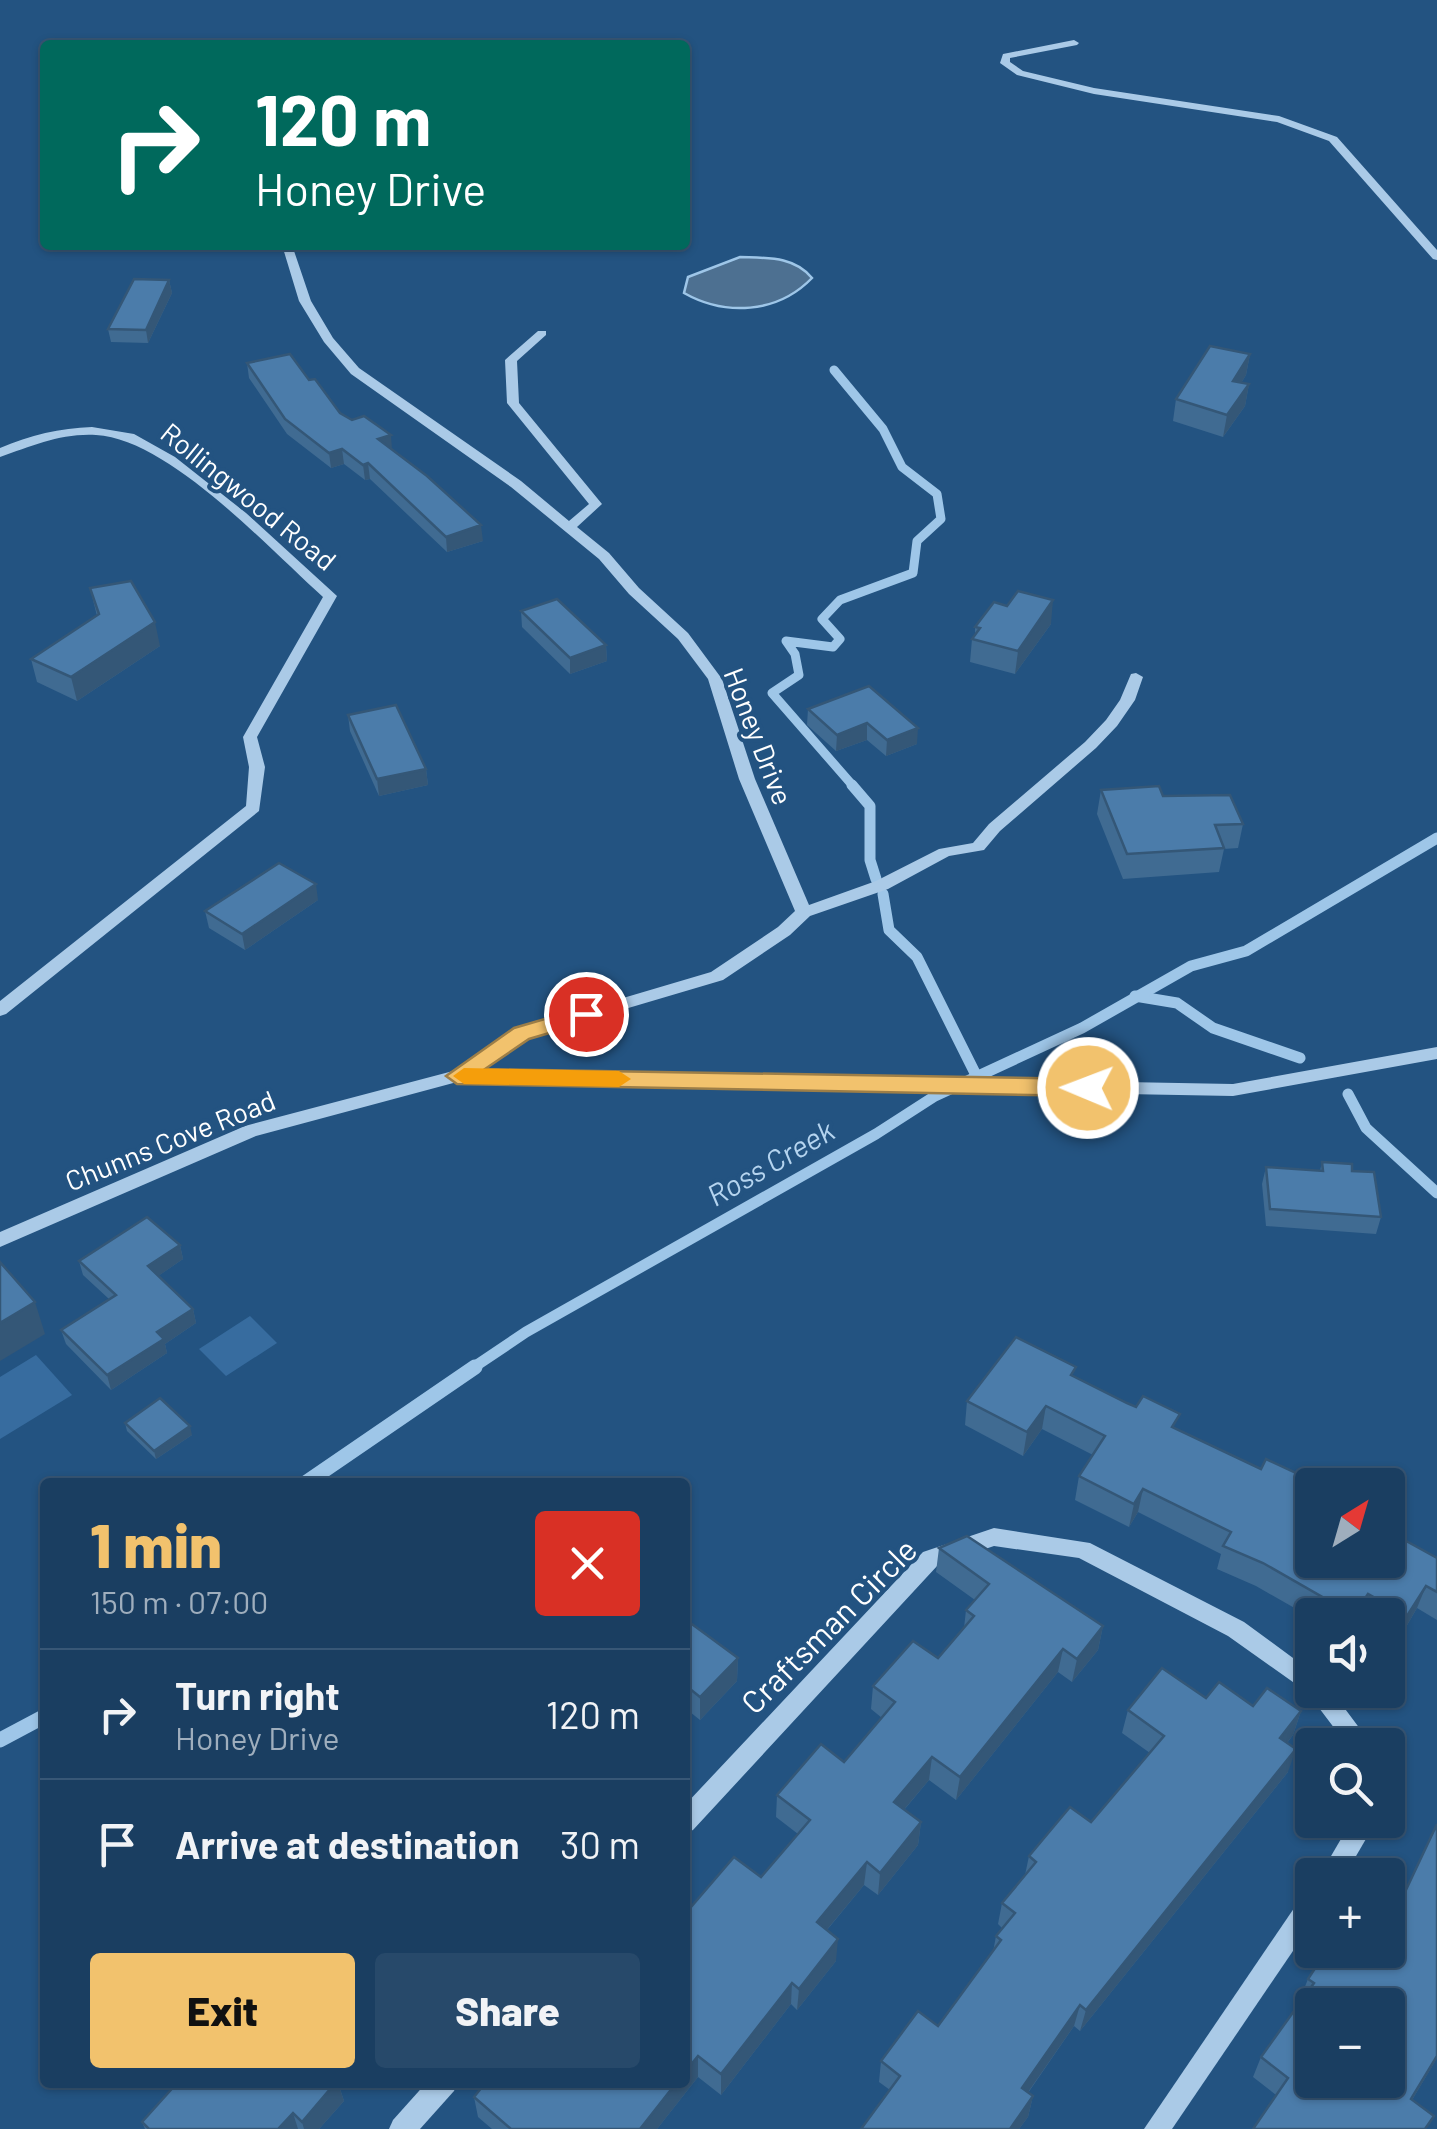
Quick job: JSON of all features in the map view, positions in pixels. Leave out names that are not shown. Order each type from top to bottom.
[{"type":"street","points":[[1074,43],[1020,50],[1006,56],[1005,63],[1020,72],[1094,91],[1279,119],[1333,139],[1437,257]]},
{"type":"street","name":"Honey Drive","points":[[290,250],[305,301],[328,340],[355,371],[516,484],[604,556],[634,591],[683,636],[715,679],[747,778],[804,912]]},
{"type":"street","points":[[542,333],[511,360],[513,403],[596,504],[568,527]]},
{"type":"street","name":"Rollingwood Road","points":[[0,453],[33,437],[93,430],[145,443],[211,493],[330,596],[250,736],[257,767],[254,808],[0,1010]]},
{"type":"street","points":[[457,1076],[522,1034],[717,976],[784,931],[804,912],[882,885],[945,852],[978,846],[1103,730],[1133,689],[1136,678]]},
{"type":"street","name":"Chunns Cove Road","points":[[0,1240],[252,1131],[457,1076],[1233,1090],[1437,1053]]},
{"type":"street","name":"Craftsman Circle","points":[[690,1817],[932,1558],[994,1537],[1082,1549],[1236,1629],[1295,1672]]},
{"type":"street","points":[[1332,1708],[1347,1728]]},
{"type":"street","points":[[1156,2129],[1295,1929]]},
{"type":"street","points":[[402,2129],[440,2088]]},
{"type":"shaded area","points":[[740,257],[788,262],[812,278],[783,299],[750,308],[716,305],[684,293],[688,277]]},
{"type":"shaded area","points":[[250,1316],[277,1343],[226,1376],[199,1349]]},
{"type":"shaded area","points":[[36,1355],[72,1395],[0,1439],[0,1377]]},
{"type":"building","points":[[134,279],[169,280],[146,330],[108,329]]},
{"type":"building","points":[[1210,346],[1250,354],[1233,381],[1249,384],[1227,415],[1176,399]]},
{"type":"building","points":[[290,354],[340,413],[352,420],[364,416],[391,435],[378,439],[427,476],[481,525],[446,537],[368,463],[363,465],[342,449],[329,453],[285,419],[247,363]]},
{"type":"building","points":[[131,581],[155,622],[71,677],[31,659],[99,614],[90,588]]},
{"type":"building","points":[[1018,591],[1053,600],[1018,651],[972,639],[980,628],[975,627],[994,602],[1007,606]]},
{"type":"building","points":[[557,599],[606,645],[570,658],[521,611]]},
{"type":"building","points":[[869,686],[918,728],[887,740],[867,723],[837,735],[808,709]]},
{"type":"building","points":[[396,705],[426,769],[377,779],[348,715]]},
{"type":"building","points":[[1159,786],[1163,796],[1230,795],[1243,824],[1215,825],[1224,848],[1127,854],[1101,790]]},
{"type":"building","points":[[279,863],[316,884],[242,934],[205,911]]},
{"type":"building","points":[[1322,1162],[1352,1164],[1352,1171],[1374,1172],[1381,1217],[1270,1209],[1266,1167],[1323,1171]]},
{"type":"building","points":[[147,1217],[180,1245],[148,1266],[193,1309],[157,1332],[164,1339],[107,1375],[61,1330],[116,1295],[79,1261]]},
{"type":"building","points":[[0,1262],[35,1302],[0,1323]]},
{"type":"building","points":[[1016,1337],[1076,1367],[1071,1375],[1127,1403],[1136,1407],[1143,1396],[1180,1414],[1172,1427],[1261,1469],[1266,1459],[1295,1472],[1295,1578],[1405,1578],[1405,1540],[1437,1558],[1437,1592],[1426,1586],[1407,1616],[1405,1598],[1375,1598],[1368,1594],[1365,1598],[1324,1598],[1263,1563],[1223,1546],[1231,1532],[1143,1489],[1134,1504],[1079,1476],[1105,1436],[1046,1406],[1027,1432],[967,1401]]},
{"type":"building","points":[[160,1398],[190,1426],[154,1451],[125,1423]]},
{"type":"building","points":[[967,1536],[1103,1626],[1077,1659],[1063,1649],[960,1777],[932,1757],[894,1802],[921,1822],[880,1873],[867,1862],[817,1922],[838,1939],[799,1989],[792,1983],[721,2074],[698,2056],[690,2066],[690,1908],[734,1857],[761,1877],[810,1820],[777,1795],[821,1744],[844,1762],[895,1702],[873,1686],[913,1641],[938,1658],[974,1616],[966,1610],[989,1584],[939,1548]]},
{"type":"building","points":[[690,1623],[738,1658],[700,1697],[690,1689]]},
{"type":"building","points":[[1162,1668],[1206,1698],[1219,1682],[1253,1706],[1267,1688],[1301,1711],[1280,1738],[1295,1750],[1086,2010],[1080,2005],[1022,2088],[1033,2096],[1010,2129],[861,2129],[900,2076],[881,2061],[918,2011],[938,2026],[1001,1940],[996,1936],[1015,1913],[1002,1903],[1036,1862],[1029,1856],[1070,1807],[1091,1822],[1164,1736],[1128,1710]]},
{"type":"building","points":[[1437,1824],[1437,2056],[1411,2099],[1434,2116],[1425,2129],[1253,2129],[1288,2078],[1261,2057],[1295,2010],[1295,2098],[1405,2098],[1405,1988],[1310,1988],[1314,1983],[1308,1979],[1315,1968],[1405,1968],[1405,1892]]},
{"type":"building","points":[[173,2088],[331,2088],[302,2122],[293,2113],[278,2129],[149,2129],[142,2122]]},
{"type":"building","points":[[481,2088],[672,2088],[640,2129],[511,2129],[474,2097]]},
{"type":"waterway","points":[[834,370],[883,429],[902,467],[937,494],[941,519],[917,541],[913,573],[840,600],[822,619],[840,639],[833,647],[786,641],[795,654],[799,675],[772,693],[854,787]]},
{"type":"waterway","points":[[852,785],[870,806],[870,860],[876,879]]},
{"type":"waterway","name":"Ross Creek","points":[[1138,996],[1191,966],[1246,951],[1437,838]]},
{"type":"waterway","points":[[883,894],[889,930],[917,957],[976,1075]]},
{"type":"waterway","name":"Ross Creek","points":[[471,1369],[526,1332],[876,1134],[935,1096],[1082,1028],[1138,996]]},
{"type":"waterway","points":[[1138,996],[1177,1003],[1213,1028],[1300,1058]]},
{"type":"waterway","points":[[1348,1094],[1366,1128],[1437,1193]]},
{"type":"waterway","name":"Ross Creek","points":[[313,1478],[475,1367]]},
{"type":"waterway","name":"Ross Creek","points":[[0,1740],[40,1719]]},
{"type":"slow traffic","points":[[464,1076],[619,1079]]},
{"type":"route","points":[[586,1014],[522,1034],[457,1076],[1088,1088]]}]
